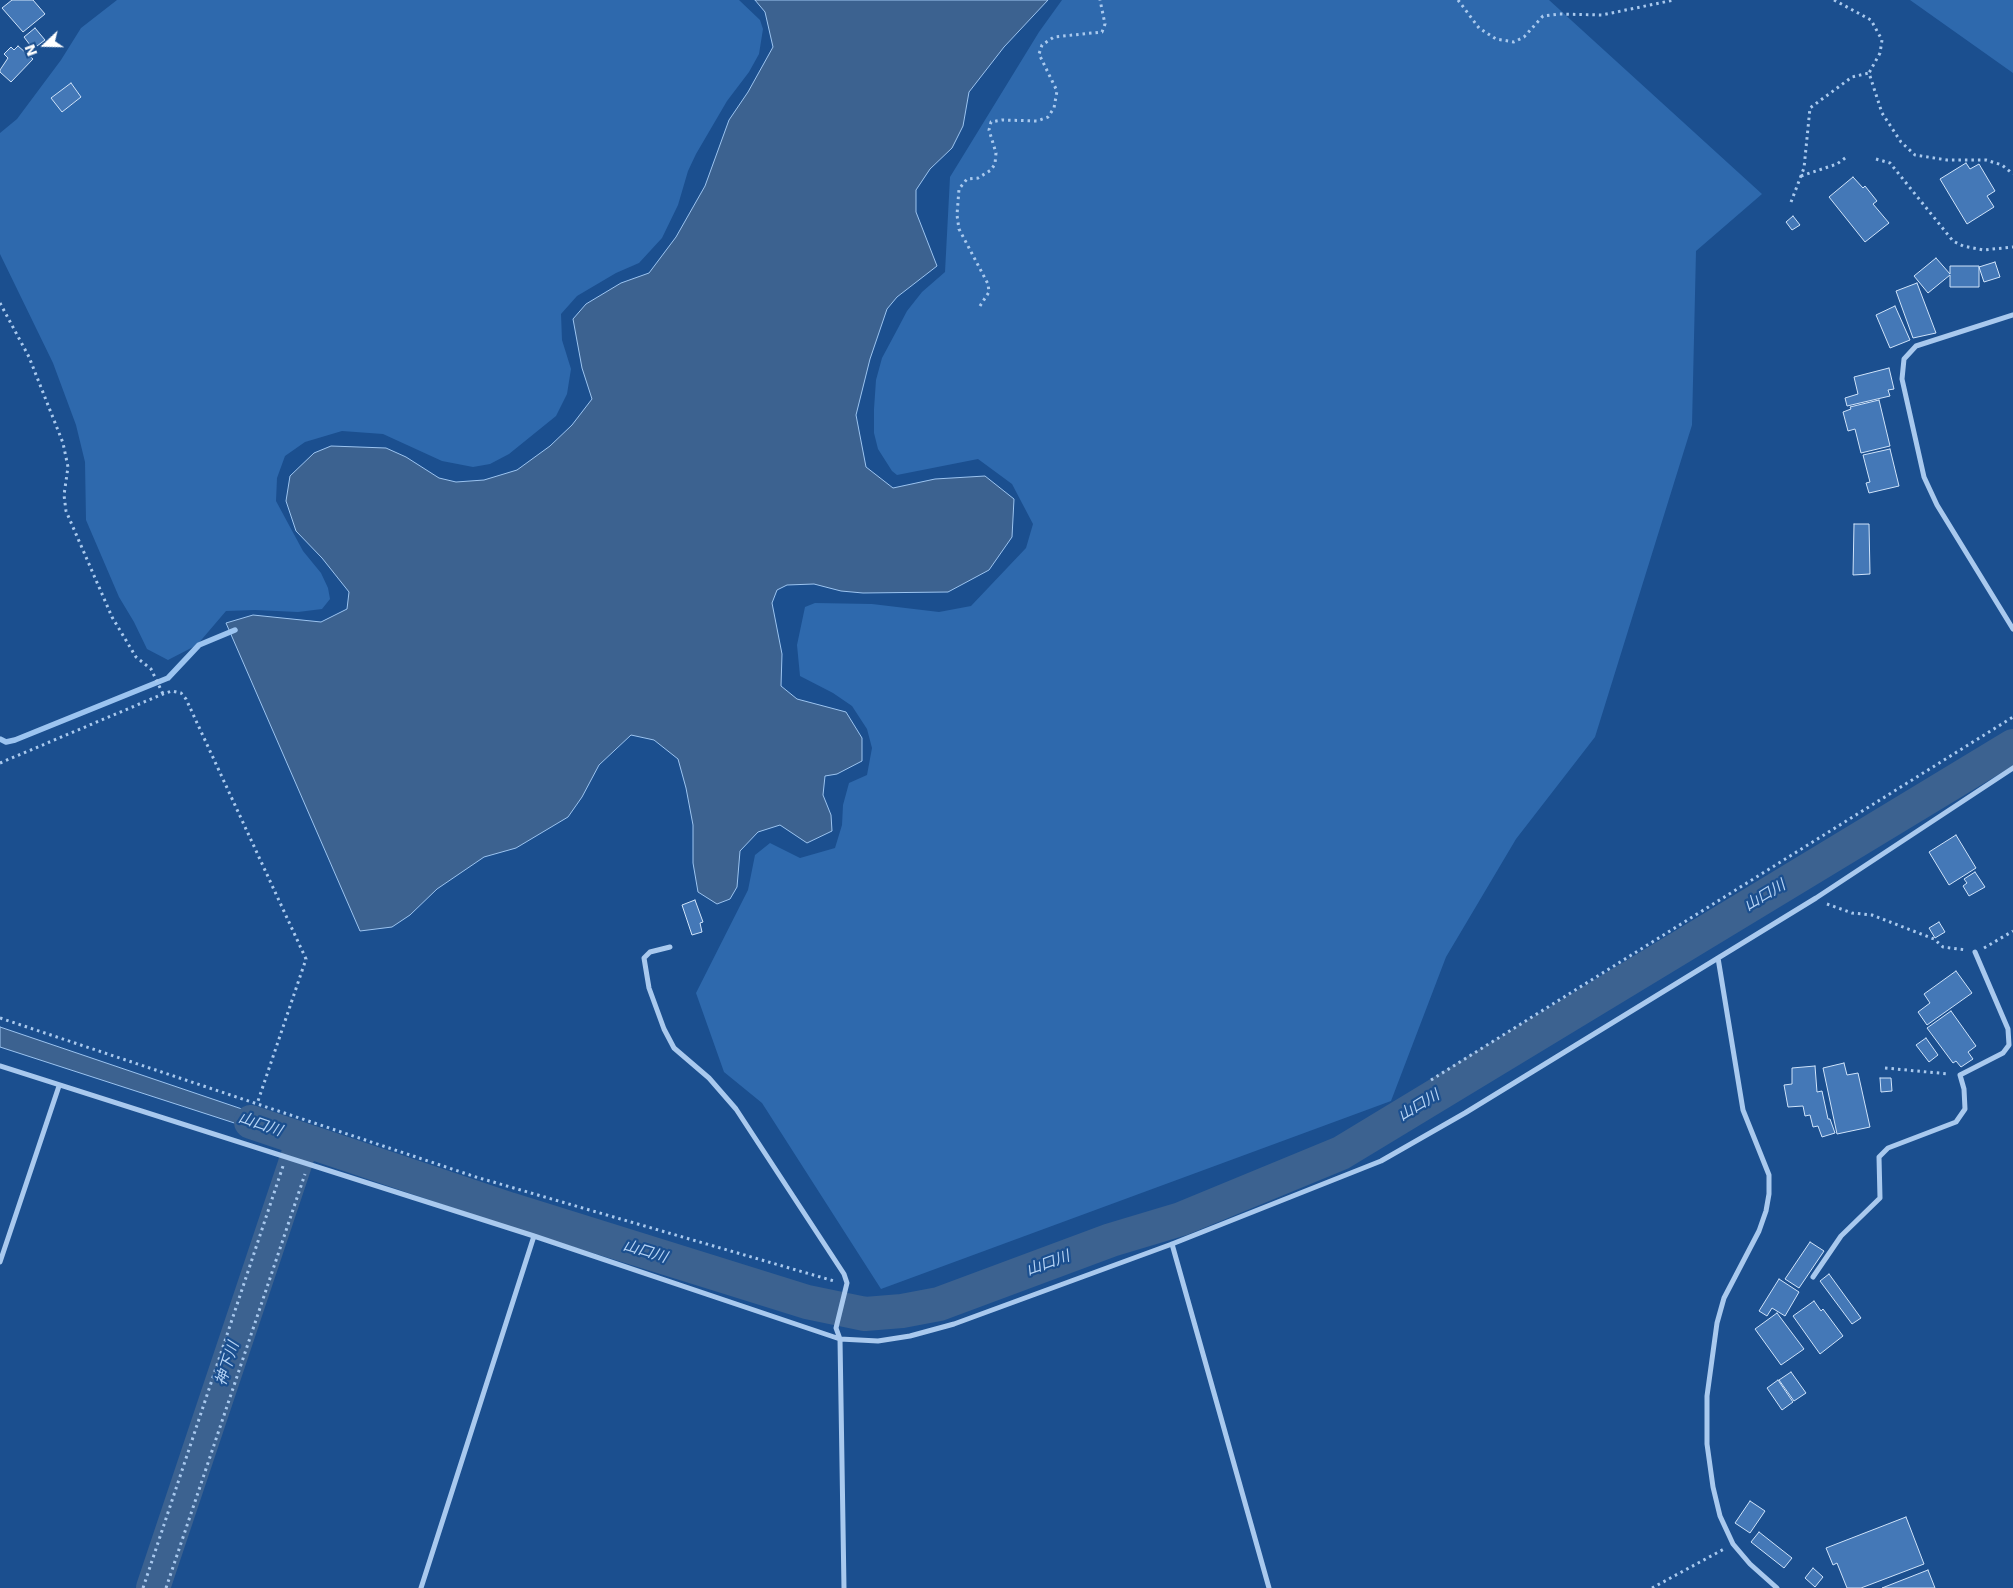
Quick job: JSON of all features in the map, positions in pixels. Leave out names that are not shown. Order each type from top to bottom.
[{"type":"street","points":[[2013,316],[1916,346],[1904,359],[1902,379],[1924,477],[1937,505],[2013,630]]},
{"type":"street","points":[[0,1066],[287,1159],[534,1236],[840,1339],[878,1341],[910,1336],[954,1324],[1172,1244],[1381,1161],[1465,1113],[1816,898],[2013,768]]},
{"type":"street","points":[[670,947],[650,952],[644,958],[649,988],[664,1029],[674,1048],[709,1078],[736,1108],[844,1274],[847,1283],[836,1328],[840,1339],[844,1588]]},
{"type":"street","points":[[1813,1277],[1841,1236],[1880,1198],[1881,1185],[1878,1167],[1879,1157],[1883,1152],[1888,1148],[1956,1122],[1965,1109],[1964,1089],[1960,1075],[2003,1052],[2008,1044],[2010,1036],[1975,952]]},
{"type":"street","points":[[1718,958],[1742,1110],[1769,1175],[1766,1211],[1759,1231],[1724,1298],[1711,1356],[1707,1444],[1713,1487],[1720,1516],[1733,1544],[1750,1564],[1777,1588]]},
{"type":"street","points":[[0,1262],[59,1086]]},
{"type":"street","points":[[421,1588],[534,1236]]},
{"type":"street","points":[[1172,1244],[1269,1588]]},
{"type":"path","points":[[980,306],[989,292],[988,284],[959,229],[956,215],[959,189],[967,179],[978,178],[991,170],[996,164],[996,152],[989,130],[991,122],[1002,120],[1038,121],[1048,118],[1054,108],[1058,91],[1039,54],[1042,45],[1054,37],[1102,32],[1105,24],[1100,0]]},
{"type":"path","points":[[1458,0],[1479,28],[1496,40],[1514,42],[1524,37],[1543,16],[1559,14],[1602,15],[1674,0]]},
{"type":"path","points":[[1834,0],[1870,20],[1882,40],[1880,53],[1870,73],[1882,114],[1901,142],[1915,155],[1947,160],[1986,160],[2002,166],[2013,174]]},
{"type":"path","points":[[1791,202],[1801,177],[1807,152],[1810,108],[1852,77],[1870,73]]},
{"type":"path","points":[[1801,177],[1837,164],[1848,156]]},
{"type":"path","points":[[1876,159],[1890,164],[1953,241],[1963,246],[1983,250],[2013,247]]},
{"type":"path","points":[[0,303],[30,357],[63,443],[68,467],[64,495],[66,511],[112,617],[124,640],[136,657],[151,669],[163,694]]},
{"type":"path","points":[[0,763],[163,694],[172,691],[181,693],[186,699],[306,959],[257,1104]]},
{"type":"path","points":[[1431,1080],[2013,717]]},
{"type":"path","points":[[1816,898],[1833,908],[1852,913],[1872,914],[1934,938],[1943,946],[1975,952],[1989,946],[2013,931]]},
{"type":"path","points":[[0,1018],[476,1177],[828,1280],[847,1283]]},
{"type":"path","points":[[1885,1068],[1960,1075]]},
{"type":"path","points":[[143,1588],[287,1159]]},
{"type":"path","points":[[166,1588],[306,1165]]},
{"type":"path","points":[[1652,1588],[1733,1544]]},
{"type":"shaded area","points":[[117,0],[739,0],[760,20],[763,29],[759,54],[749,72],[727,101],[696,154],[688,171],[678,205],[662,238],[639,263],[616,273],[577,296],[561,314],[562,340],[571,369],[567,394],[556,416],[509,454],[490,464],[473,467],[442,461],[383,434],[342,431],[305,442],[285,456],[277,478],[276,501],[303,551],[321,573],[328,588],[330,599],[322,609],[298,612],[226,611],[197,645],[168,660],[147,649],[119,597],[86,520],[85,462],[76,425],[53,363],[0,254],[0,133],[17,119],[61,60],[81,28]]},
{"type":"shaded area","points":[[1062,0],[1549,0],[1762,194],[1696,251],[1692,425],[1595,737],[1516,839],[1446,957],[1391,1101],[881,1289],[762,1103],[724,1072],[696,993],[748,890],[755,855],[770,843],[800,858],[835,848],[842,825],[843,805],[849,783],[867,775],[872,748],[867,729],[852,706],[833,693],[800,676],[797,645],[805,607],[815,603],[872,604],[939,612],[971,606],[1026,548],[1033,524],[1012,484],[978,459],[897,475],[892,471],[878,449],[874,433],[874,409],[876,380],[882,358],[907,311],[922,292],[945,272],[950,177],[1039,32]]},
{"type":"shaded area","points":[[1910,0],[2013,0],[2013,73]]},
{"type":"water","points":[[755,0],[1048,0],[1004,47],[969,92],[963,126],[952,148],[930,169],[916,190],[916,212],[937,266],[897,297],[887,309],[870,359],[856,415],[866,467],[893,488],[935,479],[985,476],[1014,499],[1012,537],[989,570],[948,592],[863,593],[841,591],[814,584],[787,585],[777,590],[772,603],[782,654],[781,686],[797,699],[846,712],[862,738],[862,761],[837,774],[825,776],[823,795],[831,815],[832,831],[807,843],[780,825],[758,832],[740,851],[737,887],[730,899],[717,904],[698,892],[693,863],[693,825],[678,759],[654,740],[631,735],[599,765],[582,797],[568,817],[516,848],[484,857],[437,889],[410,915],[392,927],[360,931],[226,623],[253,615],[321,622],[347,609],[349,592],[322,558],[296,531],[286,501],[290,476],[314,453],[331,446],[386,448],[406,457],[439,478],[456,482],[484,480],[517,470],[550,446],[572,425],[592,399],[582,368],[573,319],[586,304],[621,283],[649,273],[676,237],[705,186],[729,120],[748,92],[773,47],[765,12]]},
{"type":"water","points":[[0,1027],[298,1128],[293,1142],[0,1047]]},
{"type":"building","points":[[12,0],[33,0],[45,14],[23,32],[2,8]]},
{"type":"building","points":[[35,28],[45,40],[33,49],[24,37]]},
{"type":"building","points":[[18,46],[33,59],[11,82],[0,70],[8,58],[4,54],[11,47],[14,50]]},
{"type":"building","points":[[71,83],[81,97],[62,112],[51,98]]},
{"type":"building","points":[[1966,163],[1970,169],[1979,164],[1995,191],[1987,196],[1994,207],[1967,224],[1940,179]]},
{"type":"building","points":[[1853,177],[1863,188],[1865,186],[1877,201],[1873,204],[1889,223],[1865,242],[1829,197]]},
{"type":"building","points":[[1793,216],[1800,225],[1792,230],[1786,222]]},
{"type":"building","points":[[1936,258],[1950,274],[1950,266],[1979,266],[1979,287],[1950,287],[1950,275],[1928,293],[1914,276]]},
{"type":"building","points":[[1995,262],[2000,277],[1984,282],[1979,267]]},
{"type":"building","points":[[1917,283],[1936,333],[1913,338],[1896,291]]},
{"type":"building","points":[[1895,306],[1910,340],[1890,348],[1876,315]]},
{"type":"building","points":[[1889,368],[1894,389],[1888,390],[1890,396],[1847,406],[1845,398],[1858,394],[1854,377]]},
{"type":"building","points":[[1879,400],[1890,446],[1861,453],[1855,429],[1848,431],[1843,412],[1851,409],[1850,407]]},
{"type":"building","points":[[1890,449],[1899,486],[1869,493],[1866,483],[1870,482],[1863,455]]},
{"type":"building","points":[[1854,524],[1869,524],[1870,574],[1853,575]]},
{"type":"building","points":[[1956,835],[1976,868],[1949,885],[1929,852]]},
{"type":"building","points":[[1975,872],[1985,887],[1969,896],[1963,886],[1967,883],[1964,879]]},
{"type":"building","points":[[695,900],[703,922],[700,923],[702,932],[692,935],[682,905]]},
{"type":"building","points":[[1939,922],[1945,932],[1935,938],[1929,928]]},
{"type":"building","points":[[1956,971],[1972,993],[1927,1025],[1918,1012],[1930,1003],[1924,994]]},
{"type":"building","points":[[1951,1011],[1976,1046],[1968,1052],[1973,1059],[1961,1067],[1956,1061],[1953,1063],[1927,1028]]},
{"type":"building","points":[[1926,1038],[1938,1055],[1929,1062],[1916,1045]]},
{"type":"building","points":[[1844,1063],[1847,1075],[1858,1073],[1870,1127],[1837,1134],[1823,1068]]},
{"type":"building","points":[[1815,1066],[1817,1092],[1822,1091],[1828,1119],[1830,1119],[1835,1133],[1822,1137],[1818,1126],[1813,1127],[1810,1115],[1805,1116],[1803,1106],[1788,1107],[1784,1085],[1792,1084],[1792,1068]]},
{"type":"building","points":[[1880,1078],[1891,1078],[1892,1091],[1881,1092]]},
{"type":"building","points":[[1810,1242],[1824,1251],[1799,1288],[1785,1279]]},
{"type":"building","points":[[1829,1274],[1861,1318],[1852,1324],[1820,1281]]},
{"type":"building","points":[[1779,1279],[1799,1292],[1785,1316],[1772,1308],[1767,1316],[1759,1311]]},
{"type":"building","points":[[1814,1301],[1821,1311],[1823,1309],[1843,1336],[1820,1354],[1793,1316]]},
{"type":"building","points":[[1777,1313],[1804,1349],[1781,1365],[1755,1329]]},
{"type":"building","points":[[1791,1372],[1806,1393],[1794,1401],[1779,1380]]},
{"type":"building","points":[[1778,1380],[1793,1402],[1782,1410],[1767,1388]]},
{"type":"building","points":[[1750,1501],[1765,1511],[1750,1533],[1735,1523]]},
{"type":"building","points":[[1906,1517],[1924,1564],[1861,1588],[1847,1588],[1837,1563],[1833,1565],[1826,1548]]},
{"type":"building","points":[[1759,1532],[1792,1558],[1784,1568],[1751,1542]]},
{"type":"building","points":[[1813,1568],[1823,1577],[1815,1587],[1805,1578]]},
{"type":"building","points":[[1928,1570],[1935,1588],[1882,1588]]},
{"type":"waterway","points":[[0,739],[6,742],[15,740],[168,678],[199,645],[235,630]]},
{"type":"waterway","name":"山口川","points":[[251,1122],[509,1209],[807,1302],[865,1314],[902,1311],[939,1304],[1111,1240],[1181,1219],[1341,1153],[2013,746]]},
{"type":"waterway","name":"神下川","points":[[153,1588],[303,1140]]}]
